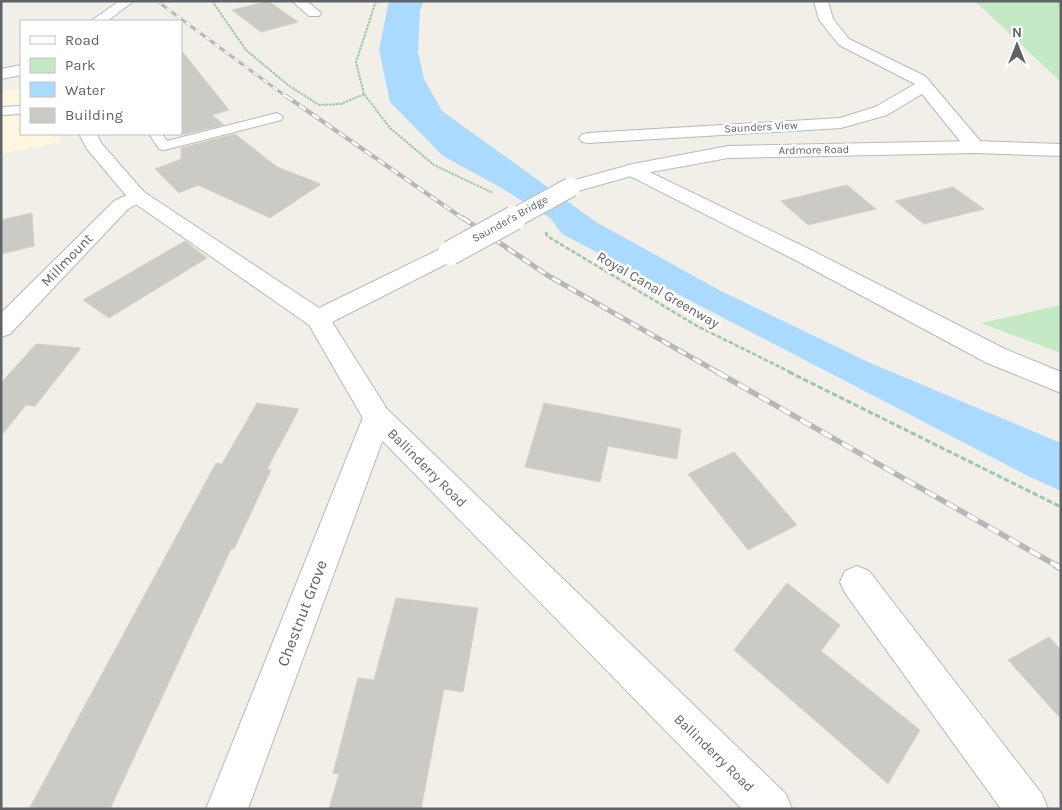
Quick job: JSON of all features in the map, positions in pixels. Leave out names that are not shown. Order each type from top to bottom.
[{"type":"street","points":[[100,20],[128,1]]},
{"type":"street","points":[[298,1],[314,13]]},
{"type":"street","points":[[821,1],[826,20],[844,42],[919,79],[975,147]]},
{"type":"street","points":[[1,74],[20,70]]},
{"type":"street","name":"Saunders View","points":[[588,138],[841,123],[881,111],[924,86]]},
{"type":"street","name":"Ballinderry Road","points":[[88,135],[93,144],[137,196],[318,319],[377,417],[771,809]]},
{"type":"street","name":"Ardmore Road","points":[[572,187],[633,170],[728,152],[975,147],[1061,150]]},
{"type":"street","points":[[633,170],[807,257],[996,356],[1061,382]]},
{"type":"street","name":"Saunder's Bridge","points":[[318,319],[450,253],[572,187]]},
{"type":"street","name":"Millmount","points":[[1,328],[121,205],[137,196]]},
{"type":"street","name":"Chestnut Grove","points":[[228,809],[377,417]]},
{"type":"street","points":[[857,582],[1027,809]]},
{"type":"lane","points":[[1,111],[20,110]]},
{"type":"lane","points":[[157,135],[164,146],[277,117]]},
{"type":"path","points":[[212,1],[246,50],[288,85],[319,105],[341,104],[364,94]]},
{"type":"path","points":[[376,1],[356,62],[364,94],[390,128],[434,165],[499,196]]},
{"type":"path","name":"Royal Canal Greenway","points":[[544,228],[547,236],[698,326],[1061,506]]},
{"type":"shaded area","points":[[16,89],[20,92],[20,135],[58,135],[61,142],[1,154],[1,91]]},
{"type":"green space","points":[[974,1],[1061,1],[1061,82],[978,4]]},
{"type":"green space","points":[[1061,305],[1061,353],[981,323]]},
{"type":"water","points":[[389,1],[424,1],[420,10],[418,52],[424,79],[442,111],[596,222],[719,290],[868,362],[1061,443],[1061,491],[1030,477],[562,234],[550,218],[498,186],[443,156],[390,102],[379,50]]},
{"type":"building","points":[[268,1],[298,22],[261,32],[232,10]]},
{"type":"building","points":[[182,51],[229,110],[212,115],[224,125],[182,135]]},
{"type":"building","points":[[235,134],[277,167],[321,184],[270,218],[198,185],[179,193],[155,169],[181,159],[181,148]]},
{"type":"building","points":[[847,185],[876,209],[808,225],[781,201]]},
{"type":"building","points":[[953,187],[984,209],[924,224],[895,201]]},
{"type":"building","points":[[32,213],[34,246],[1,254],[1,220]]},
{"type":"building","points":[[185,241],[207,258],[109,318],[83,300]]},
{"type":"building","points":[[36,344],[81,348],[35,406],[26,405],[1,436],[1,383]]},
{"type":"building","points":[[257,403],[299,409],[267,469],[271,470],[234,549],[231,549],[110,809],[29,809],[216,463],[222,464]]},
{"type":"building","points":[[544,403],[681,429],[677,459],[608,446],[600,482],[525,467]]},
{"type":"building","points":[[734,452],[797,525],[748,550],[688,474]]},
{"type":"building","points":[[787,583],[840,625],[821,651],[920,730],[888,784],[734,650]]},
{"type":"building","points":[[396,598],[478,608],[463,692],[444,689],[421,809],[329,809],[339,774],[333,773],[358,678],[374,680]]},
{"type":"building","points":[[1049,637],[1061,650],[1061,719],[1008,660]]},
{"type":"railway","points":[[157,1],[288,98]]},
{"type":"railway","points":[[286,96],[465,220]]},
{"type":"railway","points":[[463,218],[547,275],[719,373]]},
{"type":"railway","points":[[717,372],[1059,567]]}]
